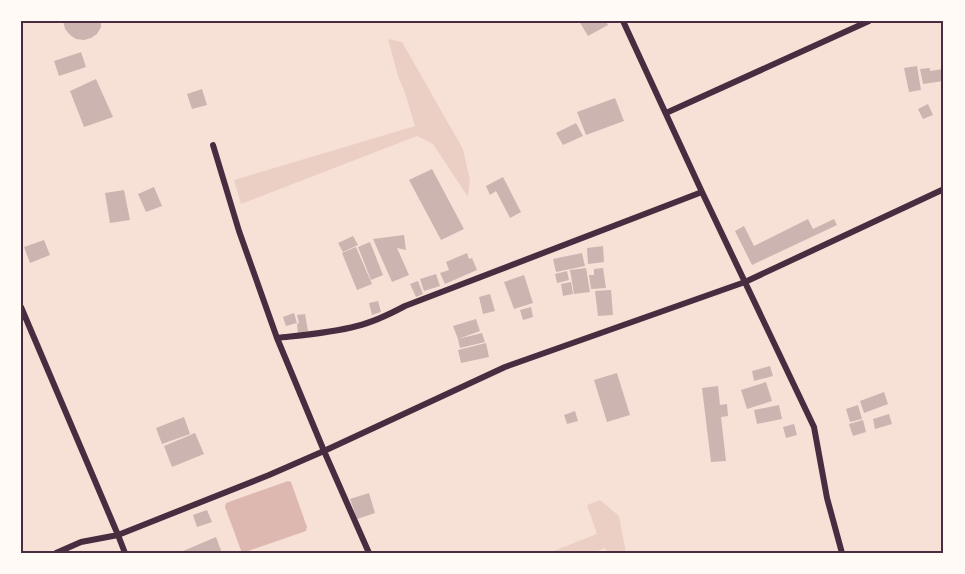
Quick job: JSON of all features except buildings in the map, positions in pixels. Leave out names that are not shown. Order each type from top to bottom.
[{"type":"street","points":[[623,21],[814,427],[827,498],[842,553]]},
{"type":"street","points":[[666,113],[869,21]]},
{"type":"street","points":[[213,145],[239,231],[277,338],[369,553]]},
{"type":"street","points":[[56,553],[81,542],[118,535],[269,475],[505,367],[745,282],[944,189]]},
{"type":"street","points":[[277,338],[358,326],[702,192]]},
{"type":"street","points":[[21,308],[125,553]]},
{"type":"shaded area","points":[[388,39],[402,42],[463,149],[470,180],[468,197],[433,144],[417,136],[241,204],[234,180],[415,126]]},
{"type":"shaded area","points":[[288,481],[291,482],[307,527],[306,531],[242,553],[225,507],[226,503]]},
{"type":"shaded area","points":[[600,500],[619,516],[626,553],[607,553],[605,548],[593,553],[548,553],[597,534],[587,505]]}]
